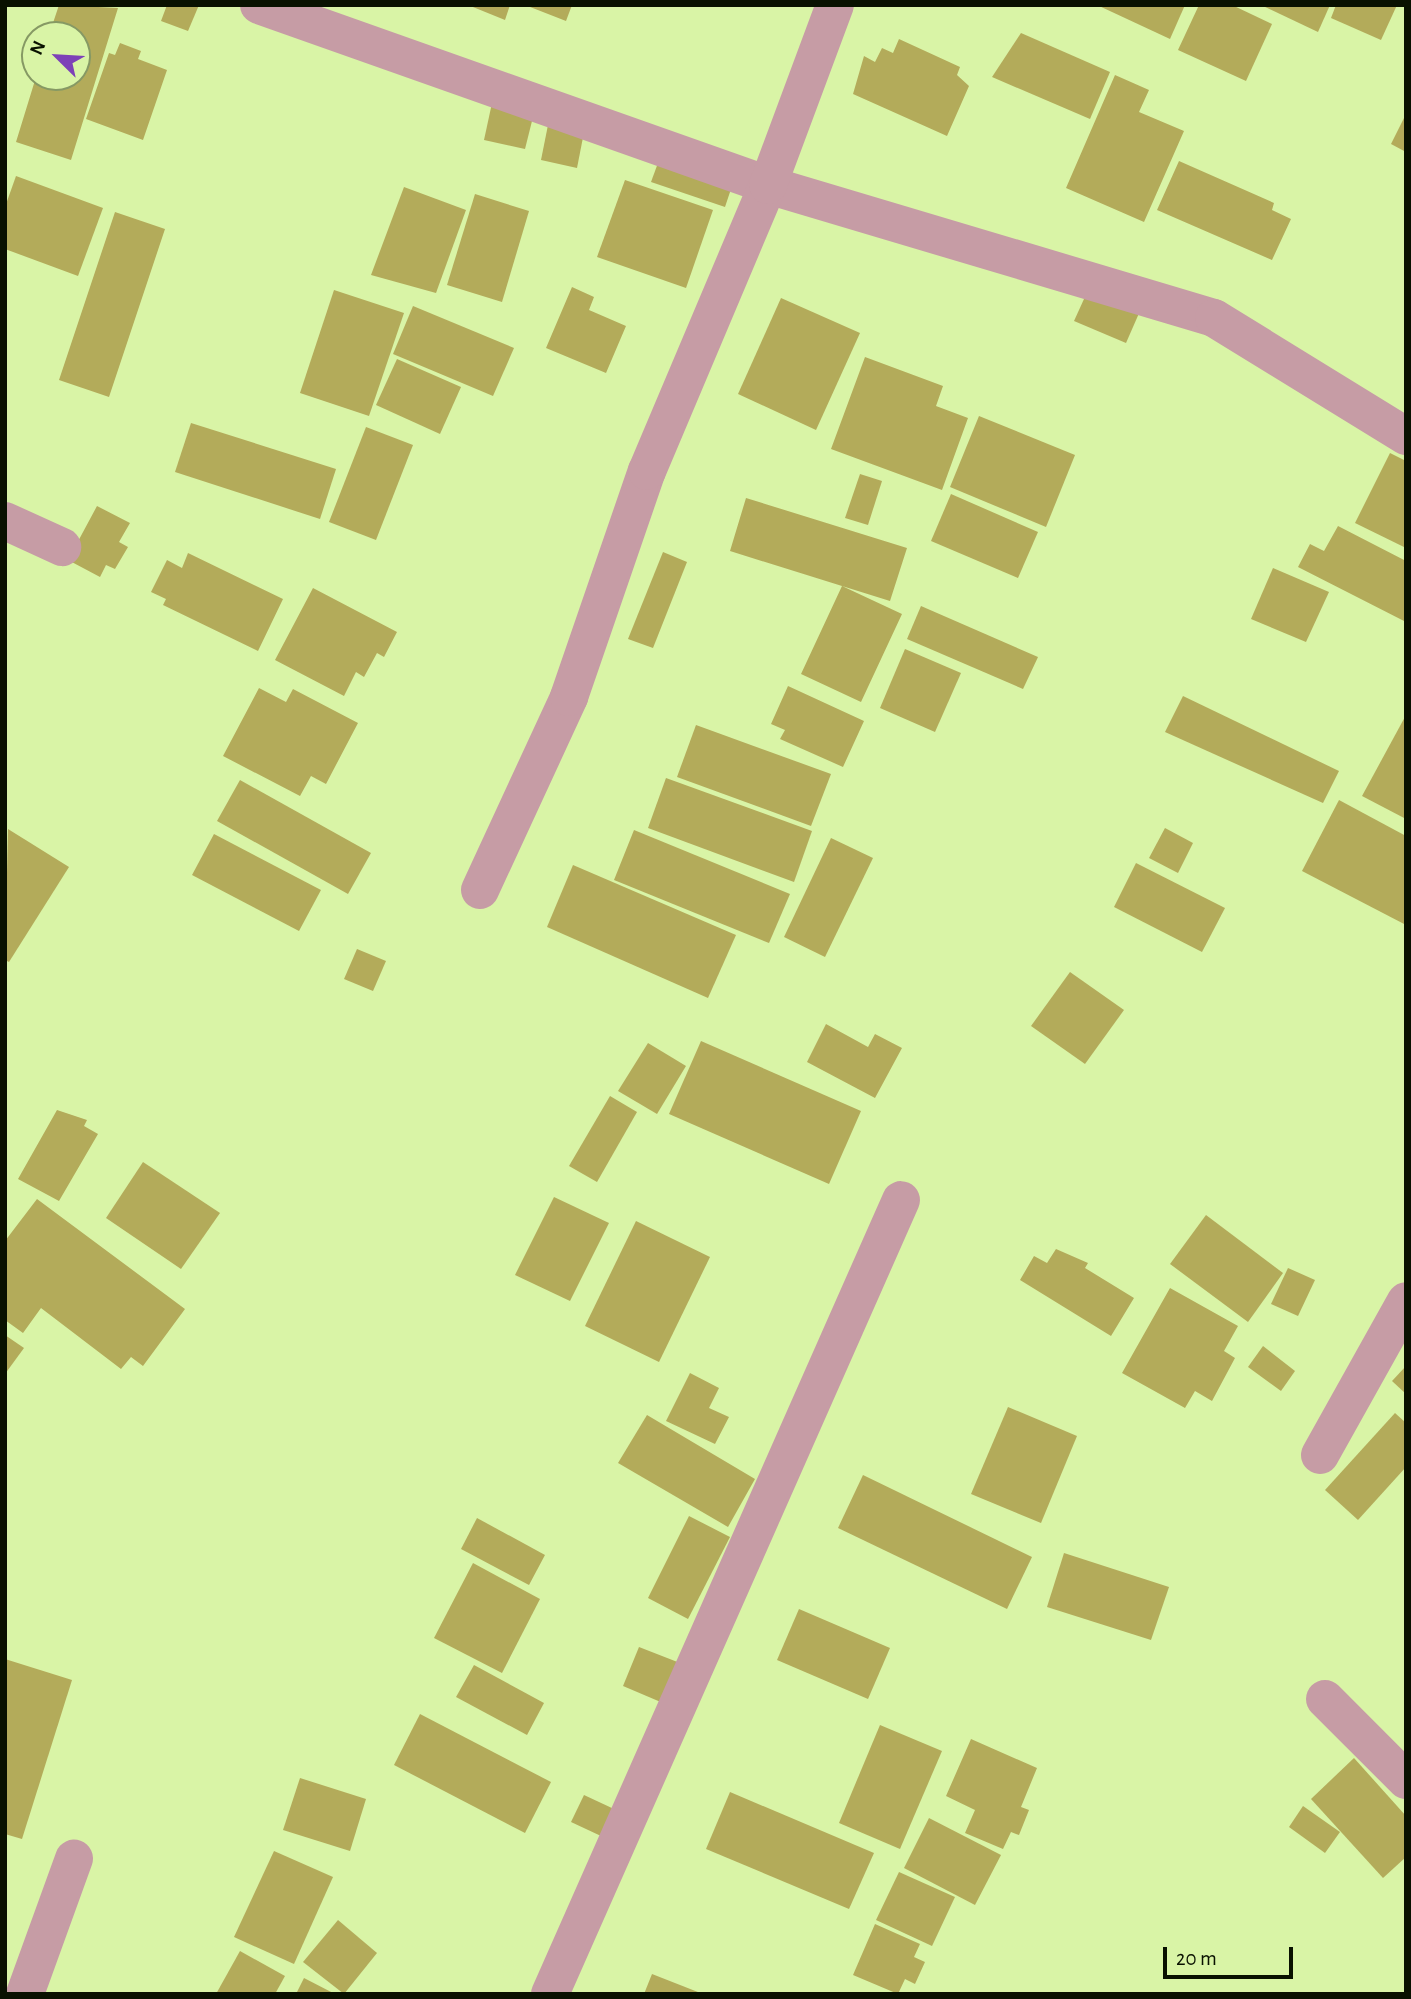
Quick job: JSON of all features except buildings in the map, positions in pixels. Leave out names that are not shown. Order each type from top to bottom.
[{"type":"street","points":[[259,5],[768,186],[1214,318],[1406,436]]},
{"type":"street","points":[[480,890],[569,697],[647,471],[768,186],[835,5]]},
{"type":"street","points":[[5,520],[62,547]]},
{"type":"street","points":[[550,1994],[901,1200]]},
{"type":"street","points":[[1320,1455],[1406,1301]]},
{"type":"street","points":[[1325,1699],[1406,1780]]},
{"type":"street","points":[[25,1994],[74,1859]]}]
